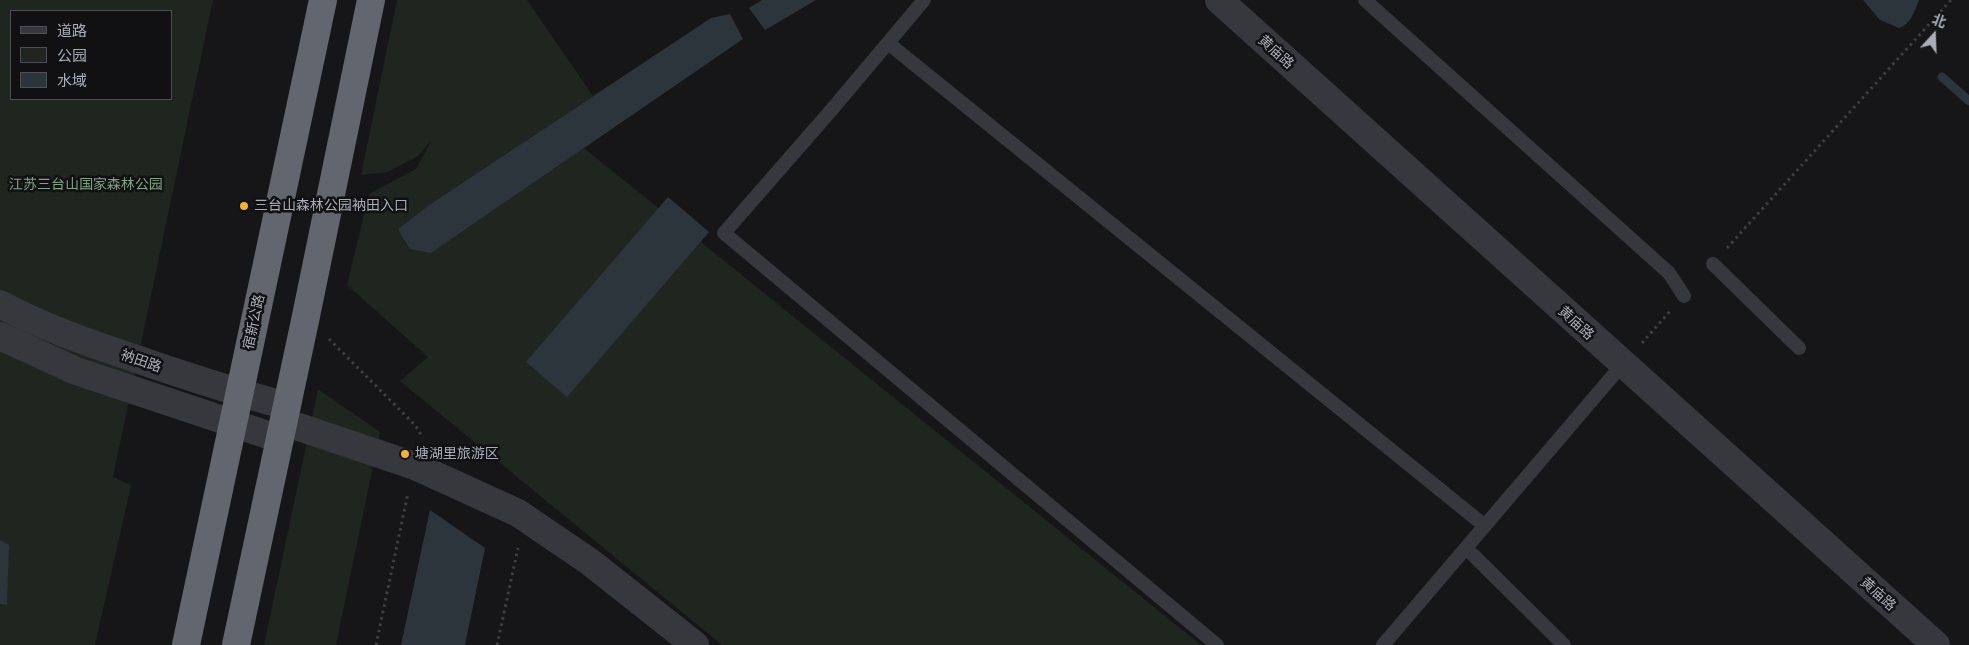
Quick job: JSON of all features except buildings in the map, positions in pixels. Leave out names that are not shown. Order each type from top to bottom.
[{"type":"highway","name":"宿新公路","points":[[186,645],[323,0]]},
{"type":"highway","points":[[236,645],[371,0]]},
{"type":"street","name":"黄庙路","points":[[1219,0],[1622,365],[1936,645]]},
{"type":"street","name":"衲田路","points":[[11,310],[76,339],[239,394],[283,422]]},
{"type":"street","points":[[3,338],[76,371],[233,423],[283,422],[415,466],[518,513],[590,562],[695,645]]},
{"type":"lane","points":[[924,0],[724,233],[1217,645]]},
{"type":"lane","points":[[1366,0],[1669,273],[1684,296]]},
{"type":"lane","points":[[888,43],[1485,526]]},
{"type":"lane","points":[[1713,264],[1799,348]]},
{"type":"lane","points":[[1383,645],[1622,365]]},
{"type":"lane","points":[[1466,548],[1564,645]]},
{"type":"path","points":[[1713,264],[1951,0]]},
{"type":"path","points":[[1622,365],[1684,296]]},
{"type":"green space","name":"江苏三台山国家森林公园","points":[[0,0],[213,0],[113,477],[131,485],[95,645],[0,645]]},
{"type":"green space","points":[[397,0],[527,0],[593,96],[429,205],[398,229],[431,253],[584,148],[1201,645],[722,645],[400,381],[428,357],[347,285],[369,194],[416,169],[431,141],[418,156],[388,172],[361,175]]},
{"type":"green space","points":[[318,389],[380,432],[336,645],[264,645]]},
{"type":"water","points":[[762,0],[816,0],[765,30],[749,8]]},
{"type":"water","points":[[1863,0],[1919,0],[1909,21],[1899,28],[1880,20]]},
{"type":"water","points":[[730,14],[743,39],[431,253],[410,249],[398,229],[429,205],[711,18]]},
{"type":"water","points":[[668,197],[709,232],[567,397],[526,362]]},
{"type":"water","points":[[430,510],[485,548],[465,645],[401,645]]},
{"type":"water","points":[[0,540],[9,545],[7,605],[0,604]]},
{"type":"waterway","points":[[1942,77],[1969,101]]},
{"type":"place","name":"三台山森林公园衲田入口","points":[[244,206]]},
{"type":"place","name":"塘湖里旅游区","points":[[405,454]]}]
